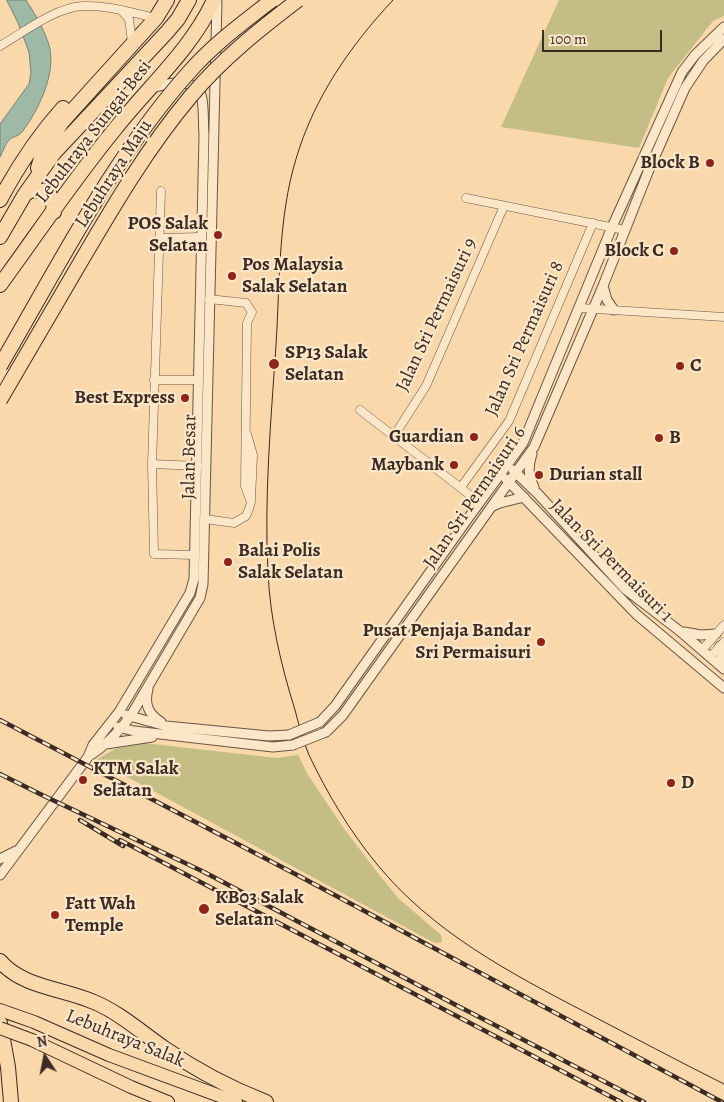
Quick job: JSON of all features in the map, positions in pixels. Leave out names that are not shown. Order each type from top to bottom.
[{"type":"highway","points":[[34,179],[43,152],[62,122],[132,42],[156,18],[167,0]]},
{"type":"highway","name":"Lebuhraya Sungai Besi","points":[[0,237],[34,179],[76,128],[168,32],[189,0]]},
{"type":"highway","name":"Lebuhraya Sungai Besi","points":[[0,285],[88,163],[146,90],[172,64],[193,36],[215,0]]},
{"type":"highway","name":"Lebuhraya Maju","points":[[0,366],[93,206],[156,110],[192,68],[233,30],[272,0]]},
{"type":"highway","name":"Lebuhraya Maju","points":[[0,400],[111,209],[151,148],[192,95],[227,58],[265,25],[298,0]]},
{"type":"highway","points":[[0,200],[18,167],[42,131],[64,106],[104,75]]},
{"type":"highway","points":[[25,194],[32,190],[46,191],[53,200],[54,212]]},
{"type":"highway","points":[[0,961],[6,968],[21,978],[93,1001],[116,1013],[166,1049],[212,1078],[266,1102]]},
{"type":"highway","name":"Lebuhraya Salak","points":[[0,1010],[34,1022],[109,1056],[236,1102]]},
{"type":"highway","points":[[0,1023],[8,1067],[11,1102]]},
{"type":"highway","name":"Lebuhraya Salak","points":[[0,1028],[32,1040],[131,1087],[168,1102]]},
{"type":"street","name":"Jalan Besar","points":[[88,758],[106,744],[130,717],[200,598],[203,584],[213,175],[215,0]]},
{"type":"street","points":[[4,44],[45,19],[64,10],[82,6],[121,10],[156,18]]},
{"type":"street","points":[[121,10],[129,20],[132,42]]},
{"type":"street","name":"Jalan Sri Permaisuri 6","points":[[111,724],[120,729],[269,736],[289,735],[320,722],[336,706],[523,443],[612,227],[682,72],[694,54],[724,27]]},
{"type":"street","name":"Jalan Sri Permaisuri 6","points":[[119,712],[165,730],[273,747],[292,745],[326,732],[343,715],[534,447],[603,286],[655,155],[685,88],[703,61],[724,39]]},
{"type":"street","name":"Jalan Besar","points":[[0,875],[88,758],[94,745],[119,712],[190,593],[194,578],[204,134],[202,98],[198,90],[190,84],[172,82],[146,90]]},
{"type":"street","points":[[203,175],[213,175]]},
{"type":"street","points":[[161,191],[152,464],[154,554],[194,555]]},
{"type":"street","points":[[466,198],[625,230]]},
{"type":"street","name":"Jalan Sri Permaisuri 9","points":[[394,436],[426,386],[504,206]]},
{"type":"street","name":"Jalan Sri Permaisuri 8","points":[[461,487],[509,421],[593,223]]},
{"type":"street","points":[[159,238],[201,238]]},
{"type":"street","points":[[603,286],[607,300],[614,310]]},
{"type":"street","points":[[205,519],[234,523],[246,516],[250,502],[245,486],[247,323],[252,312],[246,303],[209,299]]},
{"type":"street","points":[[580,308],[724,317]]},
{"type":"street","points":[[154,380],[198,380]]},
{"type":"street","points":[[360,410],[480,502]]},
{"type":"street","points":[[534,447],[528,466],[530,479],[538,494]]},
{"type":"street","points":[[152,464],[198,466]]},
{"type":"street","name":"Jalan Sri Permaisuri 1","points":[[507,464],[538,494],[625,589],[681,632],[704,656],[723,668]]},
{"type":"street","name":"Jalan Sri Permaisuri 1","points":[[500,474],[636,614],[724,688]]},
{"type":"street","points":[[489,508],[524,497]]},
{"type":"street","points":[[708,673],[702,666],[704,656],[716,634],[724,625]]},
{"type":"street","points":[[681,632],[701,635],[716,634]]},
{"type":"street","points":[[684,653],[704,656],[722,644]]},
{"type":"street","points":[[722,644],[723,668]]},
{"type":"street","points":[[106,744],[165,730],[149,711],[146,695],[149,684]]},
{"type":"street","name":"Jalan Besar","points":[[0,859],[18,850]]},
{"type":"shaded area","points":[[7,0],[26,0],[46,36],[51,59],[48,82],[34,114],[22,132],[8,142],[0,157],[0,124],[29,84],[31,73],[29,52]]},
{"type":"shaded area","points":[[559,0],[724,0],[724,16],[713,21],[668,78],[639,148],[501,127]]},
{"type":"shaded area","points":[[144,743],[277,758],[298,755],[308,775],[345,830],[381,877],[398,898],[441,935],[442,942],[436,943],[429,940],[96,760],[122,745]]},
{"type":"tram line","points":[[393,0],[348,54],[323,94],[296,159],[290,181],[283,227],[269,458],[267,544],[269,590],[277,642],[301,733],[316,769],[348,824],[376,863],[398,888],[422,910],[447,930],[501,966],[558,998],[724,1084]]},
{"type":"railway","points":[[0,720],[299,876],[722,1102]]},
{"type":"railway","points":[[0,774],[204,872],[644,1102]]},
{"type":"railway","points":[[80,820],[123,846]]},
{"type":"railway","points":[[120,840],[621,1102]]},
{"type":"place","name":"Block B","points":[[710,163]]},
{"type":"place","name":"POS Salak Selatan","points":[[218,235]]},
{"type":"place","name":"Block C","points":[[674,251]]},
{"type":"place","name":"Pos Malaysia Salak Selatan","points":[[232,276]]},
{"type":"place","name":"SP13 Salak Selatan","points":[[274,364]]},
{"type":"place","name":"C","points":[[680,366]]},
{"type":"place","name":"Best Express","points":[[185,398]]},
{"type":"place","name":"Guardian","points":[[474,437]]},
{"type":"place","name":"B","points":[[659,438]]},
{"type":"place","name":"Maybank","points":[[454,465]]},
{"type":"place","name":"Durian stall","points":[[539,475]]},
{"type":"place","name":"Balai Polis Salak Selatan","points":[[228,562]]},
{"type":"place","name":"Pusat Penjaja Bandar Sri Permaisuri","points":[[541,642]]},
{"type":"place","name":"KTM Salak Selatan","points":[[83,780]]},
{"type":"place","name":"D","points":[[671,783]]},
{"type":"place","name":"KB03 Salak Selatan","points":[[204,909]]},
{"type":"place","name":"Fatt Wah Temple","points":[[55,915]]}]
